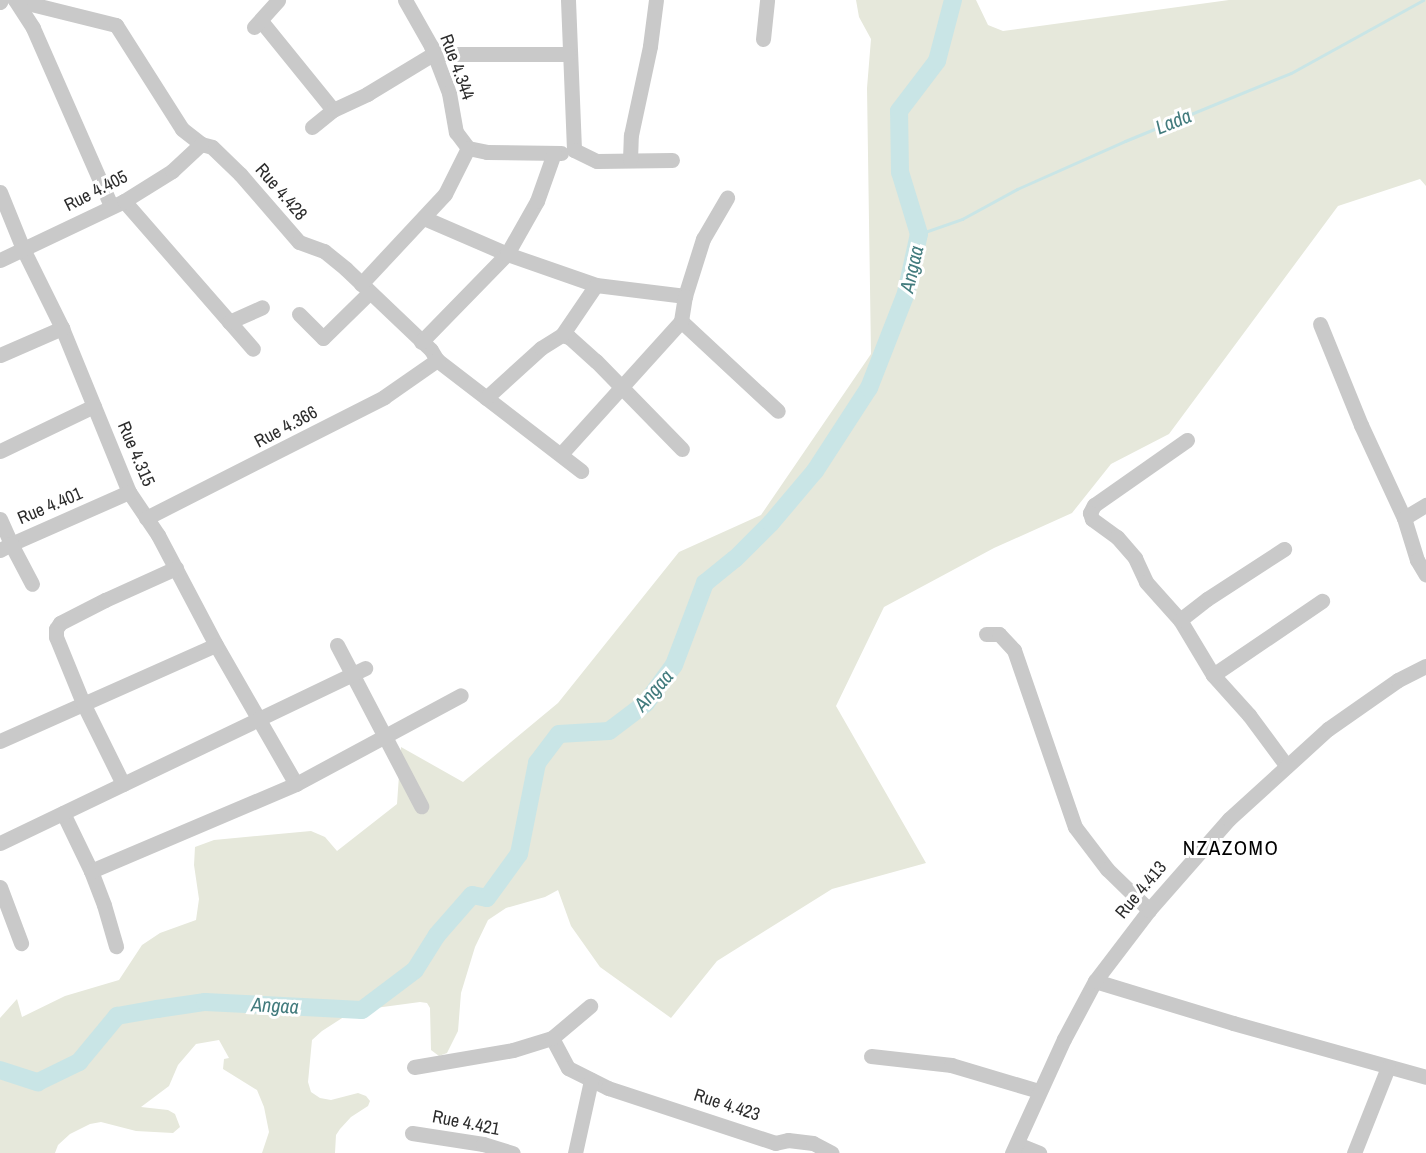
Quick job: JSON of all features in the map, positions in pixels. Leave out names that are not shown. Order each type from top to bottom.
[{"type":"street","name":"Rue 4.428","points":[[15,0],[116,25],[182,129],[201,144],[212,147],[240,174],[299,242],[324,251],[421,342],[437,360],[581,471]]},
{"type":"street","points":[[15,0],[33,28],[118,204],[253,349]]},
{"type":"street","points":[[278,0],[258,24],[333,110]]},
{"type":"street","name":"Rue 4.344","points":[[405,0],[431,46],[449,93],[456,132],[468,148]]},
{"type":"street","points":[[568,0],[568,54],[576,141],[574,150]]},
{"type":"street","points":[[630,160],[631,135],[650,46],[656,0]]},
{"type":"street","points":[[764,39],[767,0]]},
{"type":"street","points":[[312,127],[333,110],[367,94],[433,54],[568,54]]},
{"type":"street","name":"Rue 4.405","points":[[0,261],[118,204],[172,171],[201,144]]},
{"type":"street","points":[[299,314],[323,338],[416,223],[424,218],[446,194],[468,148],[487,152],[554,153],[574,150],[597,161],[672,160]]},
{"type":"street","points":[[421,342],[507,254],[537,201],[554,153]]},
{"type":"street","name":"Rue 4.315","points":[[0,192],[23,249],[62,328],[129,492],[176,568],[216,645],[296,784]]},
{"type":"street","points":[[561,454],[681,321],[685,296],[703,239],[727,198]]},
{"type":"street","points":[[424,218],[507,254],[596,285],[685,296]]},
{"type":"street","points":[[486,398],[548,343],[562,335],[596,285]]},
{"type":"street","points":[[229,322],[262,307]]},
{"type":"street","points":[[681,321],[778,411]]},
{"type":"street","points":[[1320,324],[1361,425],[1404,518],[1417,560],[1426,575]]},
{"type":"street","points":[[0,355],[62,328]]},
{"type":"street","points":[[562,335],[569,338],[596,361],[682,449]]},
{"type":"street","name":"Rue 4.366","points":[[146,518],[384,397],[437,360]]},
{"type":"street","points":[[0,451],[94,406]]},
{"type":"street","points":[[1188,440],[1094,504],[1090,513],[1092,519],[1118,537],[1135,558],[1153,592],[1180,620],[1213,675],[1249,715],[1287,765]]},
{"type":"street","name":"Rue 4.401","points":[[0,519],[5,547],[129,492]]},
{"type":"street","points":[[1404,518],[1426,505]]},
{"type":"street","points":[[5,547],[32,584]]},
{"type":"street","points":[[1180,620],[1207,598],[1284,549]]},
{"type":"street","points":[[123,784],[83,703],[56,637],[56,629],[60,623],[176,568]]},
{"type":"street","points":[[1213,675],[1322,601]]},
{"type":"street","points":[[986,634],[999,634],[1014,650],[1075,827],[1107,869],[1149,910]]},
{"type":"street","points":[[0,741],[216,645]]},
{"type":"street","points":[[337,645],[359,672],[384,736],[421,806]]},
{"type":"street","name":"Rue 4.413","points":[[1014,1149],[1039,1091],[1095,981],[1149,910],[1230,819],[1287,765],[1328,729],[1398,680],[1426,666]]},
{"type":"street","points":[[0,843],[359,672]]},
{"type":"street","points":[[91,871],[296,784],[461,695]]},
{"type":"street","points":[[63,813],[91,871],[116,946]]},
{"type":"street","points":[[0,887],[21,944]]},
{"type":"street","points":[[1095,981],[1233,1023],[1426,1077]]},
{"type":"street","points":[[414,1067],[513,1050],[552,1038],[590,1006]]},
{"type":"street","name":"Rue 4.423","points":[[552,1038],[568,1068],[608,1088],[777,1148],[788,1140],[813,1143],[832,1153]]},
{"type":"street","points":[[871,1056],[951,1065],[1039,1091]]},
{"type":"street","points":[[1354,1153],[1388,1066]]},
{"type":"street","points":[[575,1153],[591,1080]]},
{"type":"street","name":"Rue 4.421","points":[[412,1132],[483,1144],[513,1153]]},
{"type":"street","points":[[1014,1149],[1039,1153]]},
{"type":"shaded area","points":[[856,0],[976,0],[988,25],[1003,31],[1229,0],[1426,0],[1426,186],[1420,179],[1338,206],[1169,434],[1111,464],[1072,513],[994,548],[884,607],[836,706],[926,863],[832,889],[717,961],[671,1018],[600,967],[571,926],[558,890],[545,897],[506,908],[488,920],[475,947],[461,993],[458,1031],[447,1053],[439,1056],[431,1050],[430,1008],[427,1003],[420,1002],[353,1011],[312,1040],[308,1082],[311,1092],[320,1098],[331,1100],[358,1093],[366,1096],[370,1101],[368,1106],[351,1117],[340,1129],[336,1135],[335,1153],[262,1153],[269,1132],[264,1107],[257,1090],[223,1069],[224,1059],[229,1058],[219,1040],[196,1044],[178,1065],[169,1086],[141,1107],[168,1110],[175,1114],[180,1127],[173,1133],[136,1131],[101,1122],[90,1124],[70,1134],[58,1145],[55,1153],[0,1153],[0,1018],[17,999],[22,1017],[65,996],[119,980],[142,945],[160,933],[196,920],[199,899],[194,865],[195,847],[214,840],[311,831],[325,837],[337,851],[397,804],[401,747],[463,782],[558,703],[679,552],[761,515],[871,354],[867,88],[871,39],[859,17]]},
{"type":"waterway","name":"Angaa","points":[[0,1070],[38,1082],[79,1062],[117,1016],[157,1009],[205,1002],[362,1010],[415,970],[437,935],[472,895],[487,898],[519,854],[537,763],[559,734],[609,731],[646,703],[674,665],[705,583],[735,559],[771,523],[815,471],[869,388],[906,293],[919,234],[900,172],[899,111],[937,61],[953,0]]},
{"type":"waterway","name":"Lada","points":[[919,234],[962,219],[1017,189],[1125,141],[1291,73],[1423,0]]},
{"type":"district","name":"NZAZOMO","points":[[1231,848]]}]
